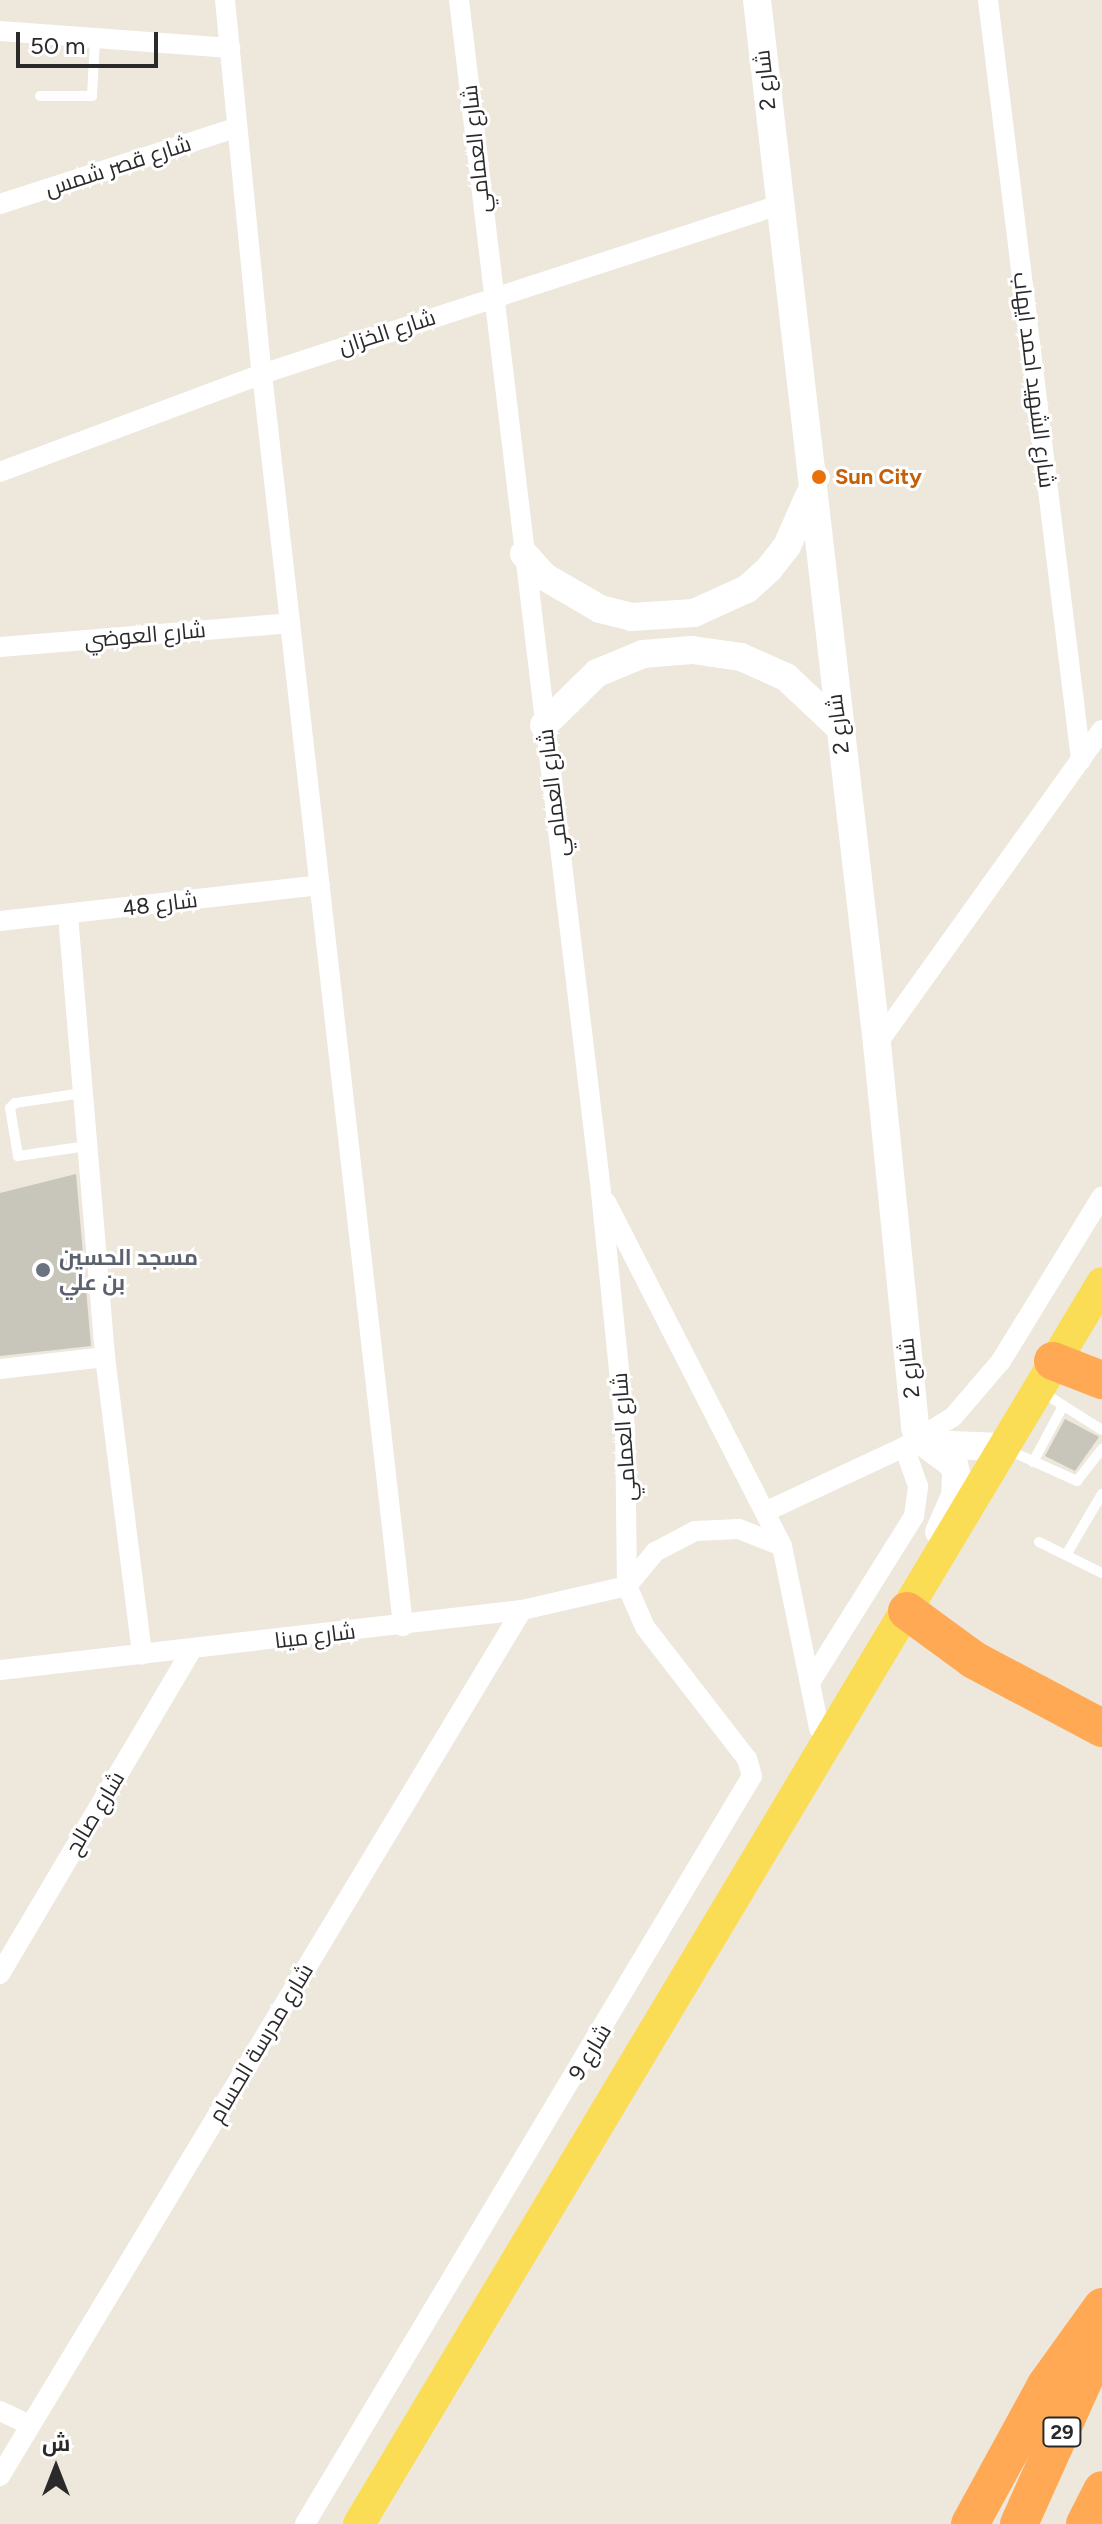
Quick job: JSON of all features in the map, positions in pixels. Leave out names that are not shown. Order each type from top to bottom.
[{"type":"highway","points":[[1051,1385],[1102,1380]]},
{"type":"highway","points":[[907,1611],[961,1652],[1102,1728]]},
{"type":"highway","points":[[970,2524],[1046,2385],[1102,2307]]},
{"type":"highway","name":"29","points":[[1019,2524],[1102,2339]]},
{"type":"highway","points":[[1085,2524],[1102,2490]]},
{"type":"main road","points":[[359,2524],[830,1745],[1002,1447],[1051,1385],[1102,1283]]},
{"type":"street","points":[[225,0],[262,374],[403,1626]]},
{"type":"street","name":"شارع العمامي","points":[[459,0],[601,1191],[626,1443],[627,1586]]},
{"type":"street","name":"شارع 2","points":[[757,0],[810,493],[877,1044],[917,1443]]},
{"type":"street","name":"شارع الشهيد احمد ايهاب","points":[[988,0],[1081,760]]},
{"type":"street","points":[[0,31],[230,48]]},
{"type":"street","name":"شارع قصر شمس","points":[[0,204],[236,128]]},
{"type":"street","name":"شارع الخزان","points":[[0,472],[262,374],[779,205]]},
{"type":"street","points":[[524,554],[558,587],[600,609],[631,617],[694,613],[747,589],[769,569],[794,534],[810,493]]},
{"type":"street","name":"شارع العوضي","points":[[0,647],[290,623]]},
{"type":"street","points":[[544,725],[597,673],[643,654],[692,650],[741,657],[775,671],[805,691],[839,727]]},
{"type":"street","points":[[877,1044],[1102,730]]},
{"type":"street","name":"شارع 48","points":[[0,921],[320,885]]},
{"type":"street","points":[[68,915],[105,1357],[142,1655]]},
{"type":"street","points":[[601,1191],[767,1511],[782,1546],[819,1728],[830,1745]]},
{"type":"street","points":[[767,1511],[917,1443],[980,1391],[1102,1196]]},
{"type":"street","points":[[0,1369],[105,1357]]},
{"type":"street","points":[[917,1443],[1002,1447]]},
{"type":"street","points":[[917,1443],[954,1465],[956,1473],[955,1496],[940,1530],[939,1554]]},
{"type":"street","points":[[811,1681],[914,1516],[918,1486],[917,1443]]},
{"type":"street","points":[[627,1586],[655,1552],[695,1531],[739,1529],[782,1546]]},
{"type":"street","name":"شارع مينا","points":[[0,1670],[403,1626],[522,1610],[627,1586]]},
{"type":"street","name":"شارع 9","points":[[305,2524],[751,1784],[747,1759],[656,1644],[627,1586]]},
{"type":"street","name":"شارع مدرسة الحسام","points":[[0,2476],[522,1610]]},
{"type":"street","name":"شارع صالح","points":[[0,1974],[191,1651]]},
{"type":"street","points":[[0,2411],[30,2425]]},
{"type":"lane","points":[[40,96],[92,96],[95,38]]},
{"type":"lane","points":[[83,1093],[15,1103],[10,1108],[18,1156],[87,1146]]},
{"type":"lane","points":[[1051,1385],[1076,1419],[1102,1430]]},
{"type":"lane","points":[[1033,1462],[1051,1385]]},
{"type":"lane","points":[[1002,1447],[1033,1462],[1050,1465],[1073,1481],[1085,1477],[1102,1449]]},
{"type":"lane","points":[[1066,1555],[1102,1494]]},
{"type":"lane","points":[[1039,1542],[1102,1573]]},
{"type":"building","name":"مسجد الحسين بن علي","points":[[76,1174],[91,1346],[0,1356],[0,1193]]},
{"type":"building","points":[[1065,1419],[1099,1437],[1075,1471],[1045,1456]]},
{"type":"place","name":"Sun City","points":[[819,477]]},
{"type":"place","name":"مسجد الحسين بن علي","points":[[43,1270]]}]
